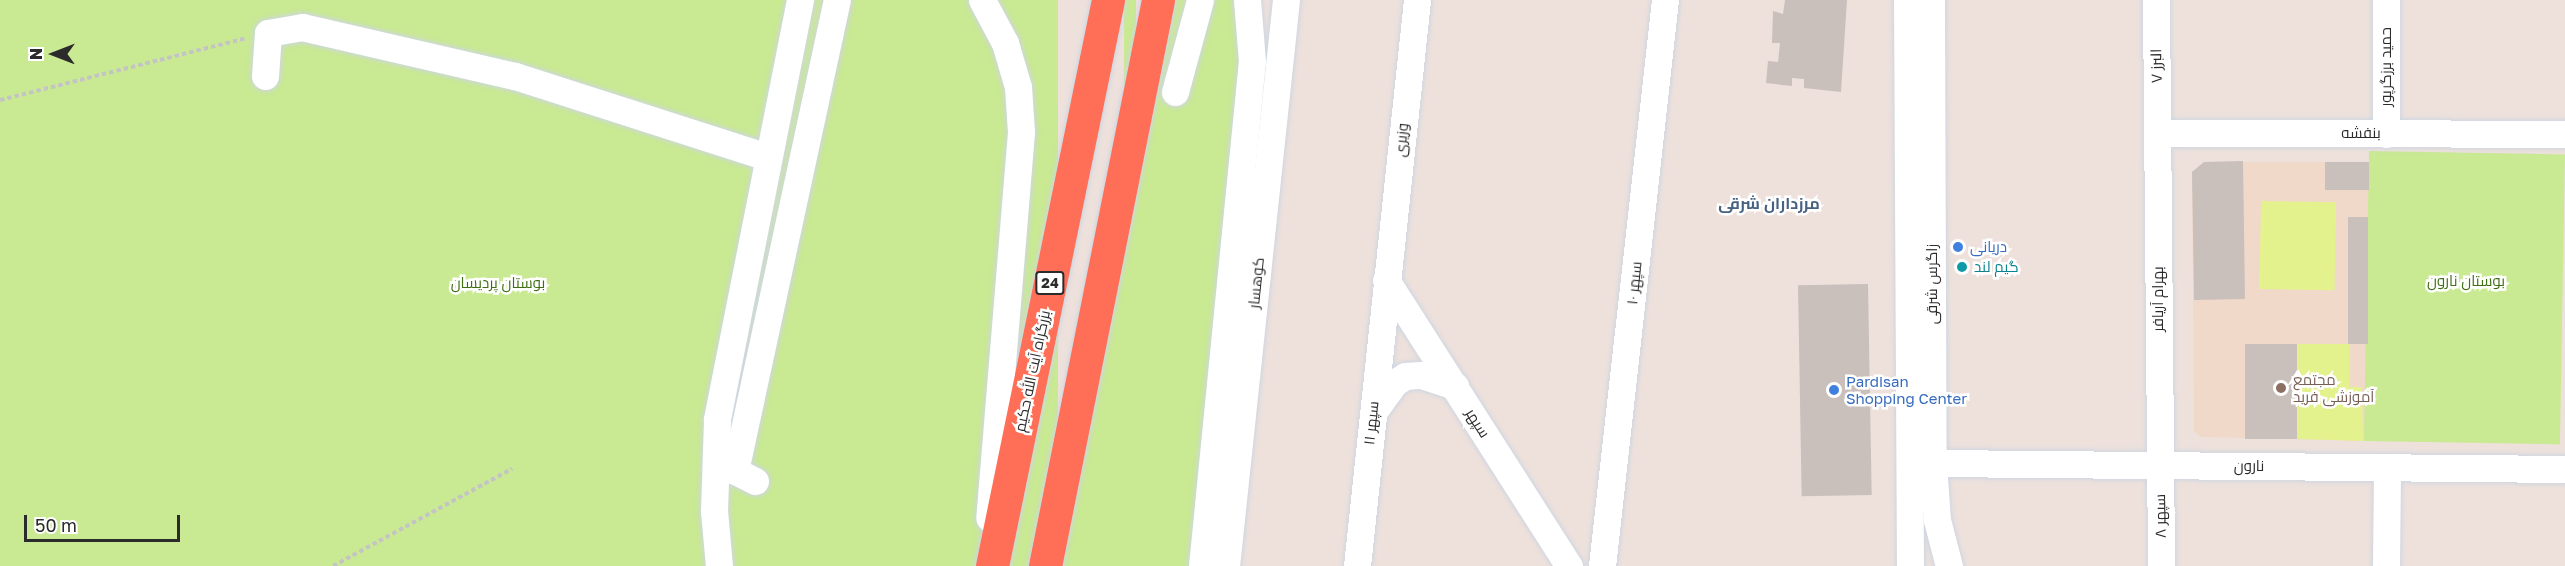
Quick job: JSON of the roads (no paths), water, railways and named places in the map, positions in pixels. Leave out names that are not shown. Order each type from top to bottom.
[{"type":"highway","name":"بزرگراه آیت الله حکیم","points":[[992,566],[1108,0]]},
{"type":"highway","points":[[1045,566],[1158,0]]},
{"type":"street","points":[[719,566],[714,511],[717,419],[767,157],[800,0]]},
{"type":"street","points":[[755,481],[735,471],[837,0]]},
{"type":"street","points":[[982,0],[1005,43],[1018,87],[1021,132],[984,566]]},
{"type":"street","points":[[1175,92],[1200,0]]},
{"type":"street","points":[[1202,566],[1252,62],[1247,0]]},
{"type":"street","name":"کوهسار","points":[[1226,566],[1286,0]]},
{"type":"street","name":"وزیری","points":[[1386,280],[1417,0]]},
{"type":"street","name":"سپهر ۱۰","points":[[1602,566],[1665,0]]},
{"type":"street","name":"زاگرس شرقی","points":[[1907,0],[1911,562]]},
{"type":"street","name":"زاگرس شرقی","points":[[1931,0],[1933,463],[1943,558]]},
{"type":"street","name":"البرز ۷","points":[[2156,0],[2157,133]]},
{"type":"street","name":"حمید برزگرپور","points":[[2386,0],[2386,134]]},
{"type":"street","points":[[265,76],[268,33],[302,27],[369,39],[515,76],[767,157]]},
{"type":"street","name":"بنفشه","points":[[2157,133],[2565,134]]},
{"type":"street","name":"بهرام آریافر","points":[[2157,133],[2160,465]]},
{"type":"street","name":"سپهر","points":[[1386,280],[1569,566]]},
{"type":"street","name":"سپهر ۱۱","points":[[1357,566],[1386,280]]},
{"type":"street","points":[[1372,414],[1386,392],[1405,376],[1421,375],[1455,386]]},
{"type":"street","name":"نارون","points":[[1933,463],[2565,469]]},
{"type":"street","name":"سپهر ۸","points":[[2160,465],[2161,566]]},
{"type":"street","points":[[2386,566],[2387,467]]},
{"type":"place","name":"دریانی","points":[[1958,247]]},
{"type":"place","name":"گیم لند","points":[[1962,267]]},
{"type":"place","name":"مجتمع آموزشی فرید","points":[[2281,388]]},
{"type":"place","name":"Pardisan Shopping Center","points":[[1834,390]]},
{"type":"district","name":"مرزداران شرقی","points":[[1769,203]]},
{"type":"park label","name":"بوستان نارون","points":[[2466,281]]},
{"type":"park label","name":"بوستان پردیسان","points":[[498,283]]}]
